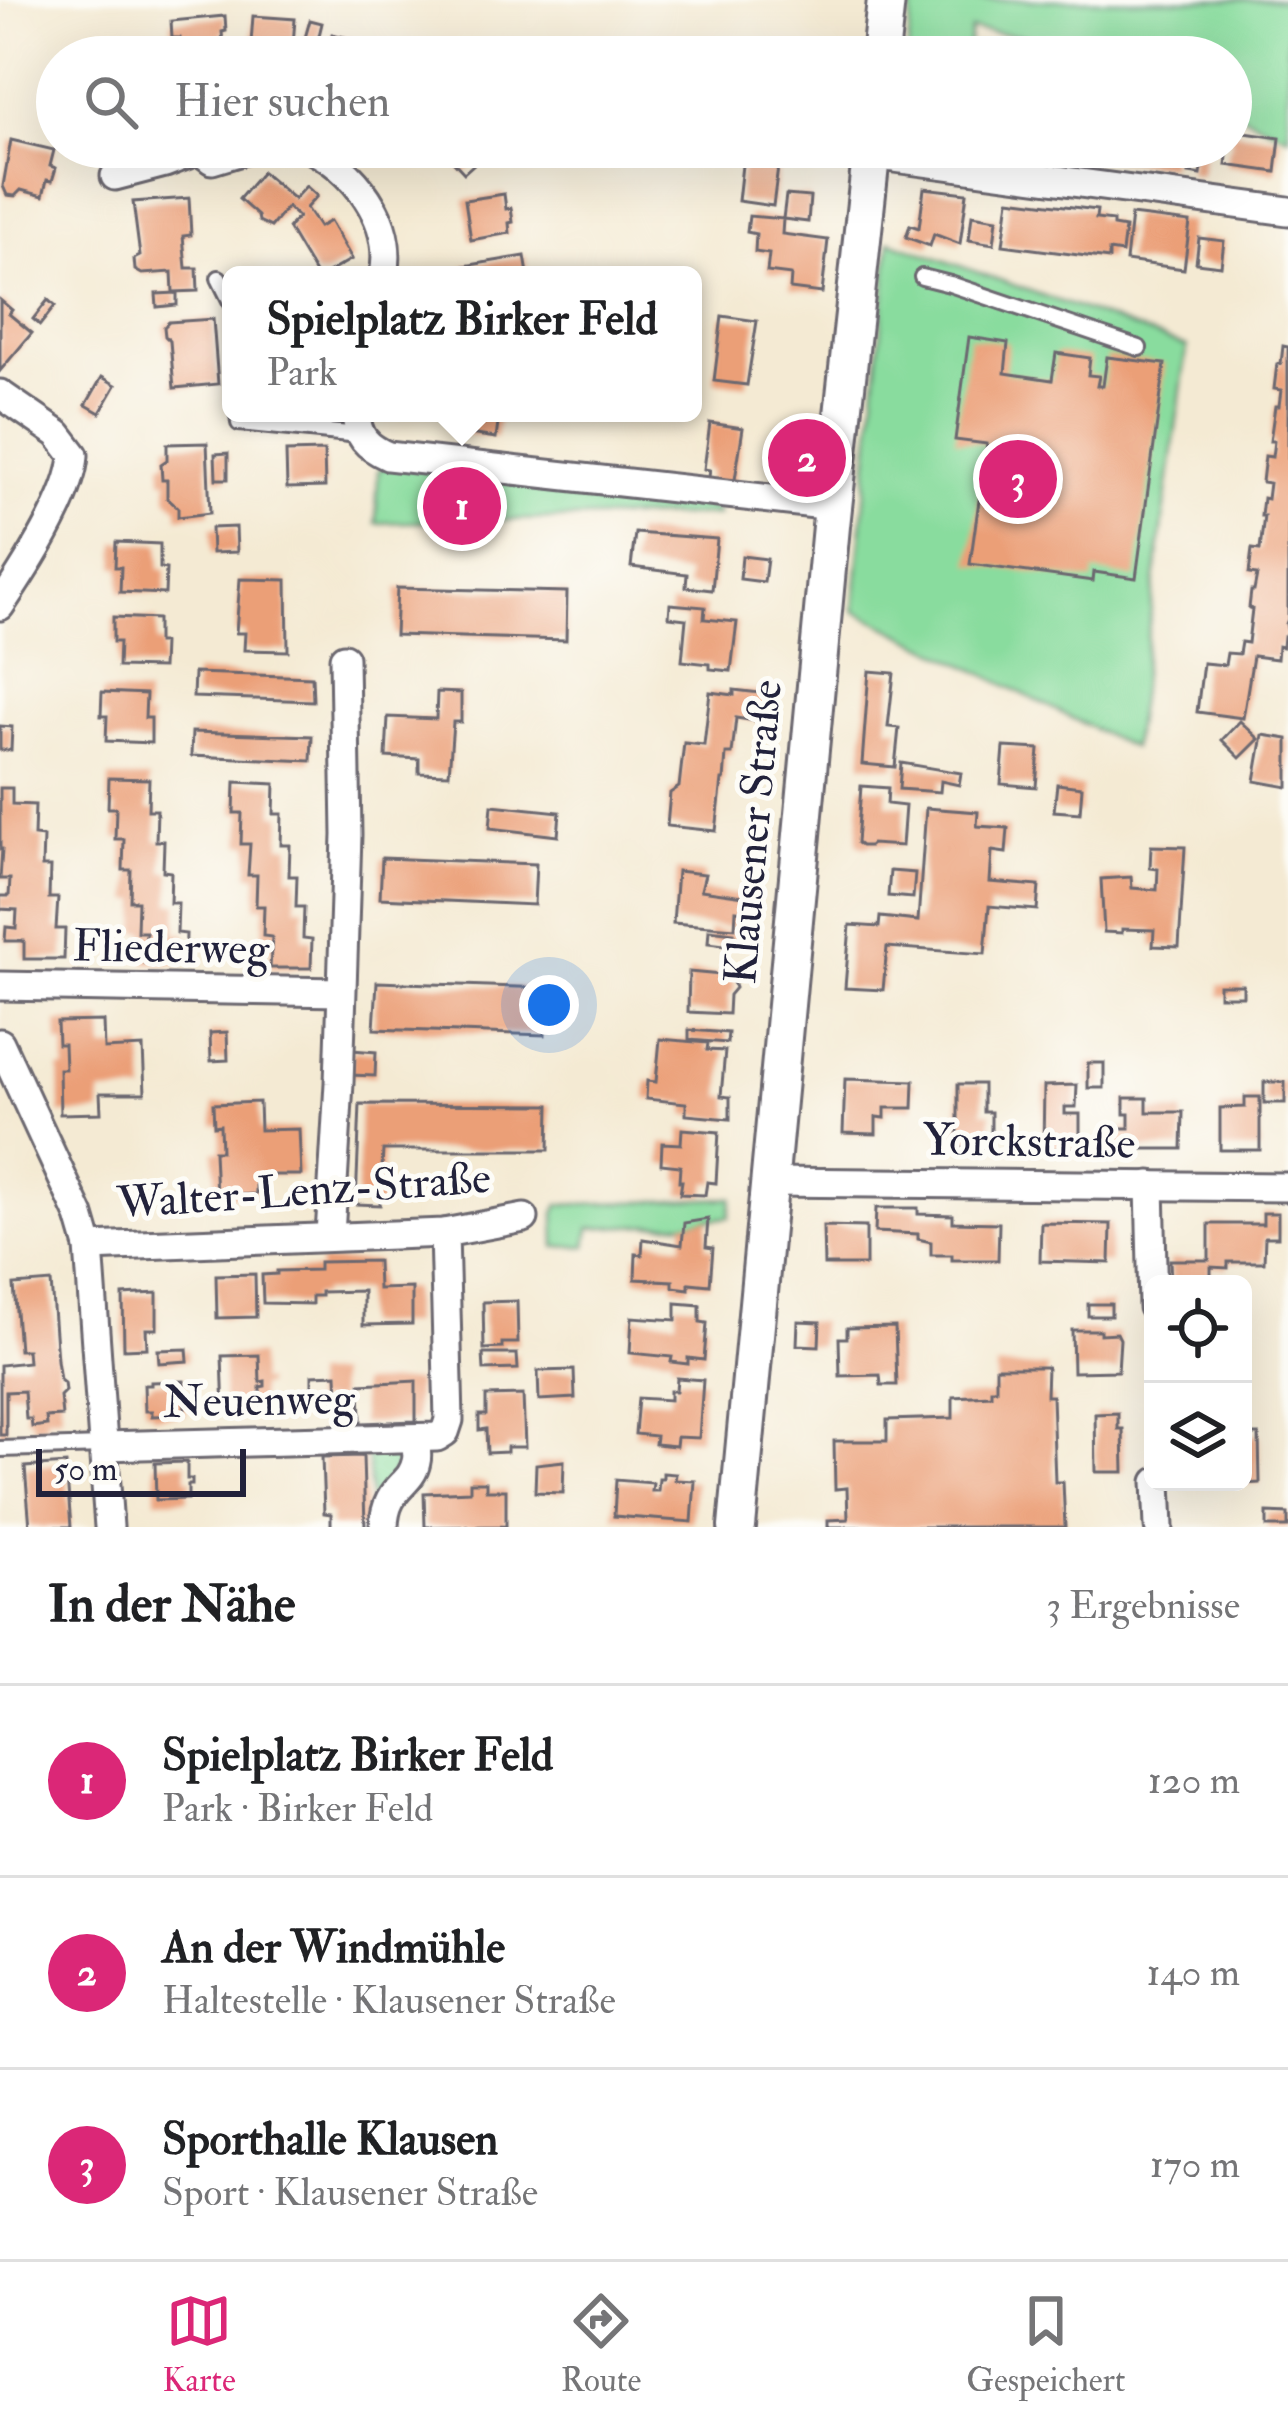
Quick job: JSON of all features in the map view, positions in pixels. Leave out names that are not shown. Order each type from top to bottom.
[{"type":"main road","points":[[882,36],[886,0]]},
{"type":"main road","name":"Klausener Straße","points":[[737,1527],[832,506],[870,168]]},
{"type":"street","points":[[116,176],[146,168]]},
{"type":"street","points":[[340,168],[372,205],[384,236],[386,266]]},
{"type":"street","points":[[990,168],[1288,211]]},
{"type":"street","points":[[0,394],[58,434],[74,455],[74,469],[48,526],[0,606]]},
{"type":"street","points":[[358,424],[372,450],[388,456],[832,506]]},
{"type":"street","points":[[330,1235],[347,835],[344,658]]},
{"type":"street","name":"Fliederweg","points":[[0,986],[341,992]]},
{"type":"street","points":[[0,1043],[80,1216],[89,1247],[109,1527]]},
{"type":"street","name":"Yorckstraße","points":[[769,1181],[1288,1187]]},
{"type":"street","points":[[1150,1185],[1152,1275]]},
{"type":"street","name":"Walter-Lenz-Straße","points":[[89,1247],[444,1232],[524,1218]]},
{"type":"street","name":"Neuenweg","points":[[104,1446],[437,1438],[449,1420],[444,1232]]},
{"type":"street","name":"Neuenweg","points":[[384,1527],[388,1498],[416,1462],[416,1440]]},
{"type":"street","points":[[1157,1491],[1159,1527]]},
{"type":"lane","points":[[922,277],[1139,348]]},
{"type":"lane","points":[[219,278],[222,284]]},
{"type":"lane","points":[[238,422],[358,424]]},
{"type":"lane","points":[[0,1449],[104,1446]]},
{"type":"green space","points":[[913,0],[1288,0],[1288,136],[1252,120],[1252,36],[1023,36],[971,30],[970,36],[909,36]]},
{"type":"green space","points":[[890,241],[1187,347],[1132,748],[854,610]]},
{"type":"green space","points":[[386,465],[713,507],[718,515],[376,523],[378,471]]},
{"type":"green space","points":[[732,1198],[729,1217],[590,1228],[587,1246],[556,1247],[559,1205]]},
{"type":"green space","points":[[391,1451],[399,1460],[375,1502],[371,1521],[367,1452]]},
{"type":"building","points":[[225,16],[226,31],[222,36],[172,36],[171,21]]},
{"type":"building","points":[[253,16],[295,19],[294,36],[252,36]]},
{"type":"building","points":[[310,20],[322,23],[319,36],[306,36]]},
{"type":"building","points":[[1252,134],[1280,138],[1276,172],[1247,168],[1252,168]]},
{"type":"building","points":[[11,140],[36,146],[36,168],[56,168],[43,196],[21,190],[15,196],[7,195],[3,186]]},
{"type":"building","points":[[742,168],[778,168],[773,206],[738,201]]},
{"type":"building","points":[[262,172],[294,199],[306,186],[317,196],[306,208],[319,227],[330,221],[352,259],[340,266],[311,266],[288,228],[298,217],[287,207],[271,227],[239,199]]},
{"type":"building","points":[[924,188],[967,193],[960,244],[934,234],[930,246],[906,237],[910,225],[919,228]]},
{"type":"building","points":[[504,194],[506,209],[511,208],[510,233],[471,240],[465,200]]},
{"type":"building","points":[[786,195],[810,197],[808,222],[783,219]]},
{"type":"building","points":[[189,198],[191,235],[183,236],[186,268],[197,268],[198,291],[173,292],[172,272],[142,274],[135,270],[134,259],[140,256],[133,202]]},
{"type":"building","points":[[1009,199],[1097,210],[1096,219],[1125,228],[1122,253],[1109,251],[1109,259],[1003,245]]},
{"type":"building","points":[[972,215],[997,219],[994,244],[969,240]]},
{"type":"building","points":[[1131,215],[1190,222],[1184,269],[1126,261]]},
{"type":"building","points":[[749,216],[783,219],[782,234],[828,240],[822,293],[790,289],[791,275],[767,272],[769,254],[755,252],[756,234],[747,232]]},
{"type":"building","points":[[1199,238],[1224,241],[1221,266],[1196,263]]},
{"type":"building","points":[[525,256],[527,266],[464,266]]},
{"type":"building","points":[[177,293],[177,305],[157,307],[156,294]]},
{"type":"building","points":[[0,300],[32,333],[0,371]]},
{"type":"building","points":[[48,300],[55,306],[40,325],[33,319]]},
{"type":"building","points":[[722,316],[757,321],[747,385],[714,381]]},
{"type":"building","points":[[213,319],[218,384],[174,388],[170,341],[164,327],[169,322]]},
{"type":"building","points":[[969,337],[1008,343],[1005,373],[1052,380],[1056,353],[1090,358],[1088,375],[1099,376],[1097,386],[1103,386],[1107,357],[1165,364],[1136,578],[1094,572],[1093,581],[970,564],[987,444],[955,440]]},
{"type":"building","points":[[1283,346],[1288,347],[1288,633],[1283,647],[1278,646],[1277,659],[1253,656],[1243,718],[1197,712],[1203,663],[1225,665],[1227,653],[1239,654],[1241,642],[1248,643],[1251,591],[1257,575],[1249,574],[1252,549],[1260,550],[1263,498],[1267,499],[1269,483],[1262,482],[1265,456],[1272,457],[1274,441],[1270,441],[1281,390],[1274,389]]},
{"type":"building","points":[[102,377],[116,385],[100,413],[86,405]]},
{"type":"building","points":[[458,422],[498,422],[496,438],[456,432]]},
{"type":"building","points":[[710,423],[743,428],[734,486],[708,483],[710,470],[704,469]]},
{"type":"building","points":[[207,443],[210,513],[178,517],[178,508],[167,498],[167,480],[162,480],[167,444]]},
{"type":"building","points":[[324,451],[325,487],[287,488],[286,452]]},
{"type":"building","points":[[228,453],[228,479],[216,479],[215,454]]},
{"type":"building","points":[[236,527],[237,552],[212,553],[211,528]]},
{"type":"building","points":[[635,533],[717,539],[712,590],[686,587],[687,574],[631,567]]},
{"type":"building","points":[[116,542],[160,544],[165,594],[120,592]]},
{"type":"building","points":[[742,556],[767,559],[764,582],[740,579]]},
{"type":"building","points":[[240,579],[287,580],[288,651],[244,650],[245,633],[236,633]]},
{"type":"building","points":[[397,588],[567,592],[566,640],[395,635]]},
{"type":"building","points":[[670,604],[705,607],[704,619],[737,622],[731,671],[682,661],[686,619],[669,617]]},
{"type":"building","points":[[113,617],[157,619],[162,668],[118,667]]},
{"type":"building","points":[[869,671],[894,673],[888,727],[899,728],[895,767],[862,764]]},
{"type":"building","points":[[194,673],[312,677],[313,701],[193,697]]},
{"type":"building","points":[[734,690],[778,695],[775,724],[736,718],[716,831],[667,826],[670,793],[679,787],[684,743],[704,745],[710,692],[734,695]]},
{"type":"building","points":[[102,692],[146,694],[151,743],[106,741]]},
{"type":"building","points":[[437,692],[461,693],[461,722],[453,722],[449,774],[419,773],[419,759],[386,757],[388,717],[436,719]]},
{"type":"building","points":[[1240,721],[1259,739],[1240,758],[1222,740]]},
{"type":"building","points":[[0,726],[12,727],[11,750],[0,750]]},
{"type":"building","points":[[192,732],[312,736],[311,761],[191,756]]},
{"type":"building","points":[[1263,735],[1288,739],[1288,787],[1255,781]]},
{"type":"building","points":[[1004,747],[1039,749],[1036,787],[1001,784]]},
{"type":"building","points":[[901,763],[961,773],[959,785],[941,781],[940,792],[899,789]]},
{"type":"building","points":[[109,778],[149,779],[148,810],[157,810],[156,841],[164,841],[163,871],[171,872],[170,903],[178,903],[177,933],[186,934],[185,963],[145,963],[146,932],[137,932],[138,901],[130,901],[131,870],[123,870],[124,839],[115,839],[116,808],[108,808]]},
{"type":"building","points":[[235,782],[275,784],[274,814],[282,814],[281,845],[290,845],[289,876],[297,876],[296,907],[304,907],[303,938],[312,939],[311,968],[270,968],[272,937],[263,936],[264,906],[256,906],[257,875],[248,875],[250,844],[241,844],[242,813],[234,813]]},
{"type":"building","points":[[1057,784],[1082,787],[1080,813],[1054,811]]},
{"type":"building","points":[[861,786],[888,788],[887,804],[905,806],[902,846],[857,843]]},
{"type":"building","points":[[0,788],[12,788],[12,804],[35,805],[34,836],[43,837],[42,867],[50,867],[49,898],[58,898],[56,929],[65,929],[64,959],[24,959],[24,941],[5,941],[6,927],[16,928],[17,910],[0,909],[0,896],[9,896],[10,879],[0,879]]},
{"type":"building","points":[[492,805],[560,812],[558,836],[490,828]]},
{"type":"building","points":[[926,808],[978,812],[977,826],[1008,828],[1006,853],[992,851],[990,882],[1039,886],[1037,910],[989,906],[985,954],[887,947],[883,990],[845,988],[850,925],[879,927],[880,917],[918,921]]},
{"type":"building","points":[[1151,846],[1185,847],[1179,947],[1153,946],[1154,930],[1104,932],[1101,879],[1131,877],[1132,888],[1157,890],[1158,869],[1150,868]]},
{"type":"building","points":[[382,858],[536,864],[534,905],[380,898]]},
{"type":"building","points":[[677,871],[705,874],[701,890],[744,896],[743,911],[736,910],[735,928],[673,923]]},
{"type":"building","points":[[890,871],[915,873],[913,898],[888,896]]},
{"type":"building","points":[[709,930],[734,933],[733,946],[708,943]]},
{"type":"building","points":[[689,972],[731,976],[735,988],[729,995],[728,1014],[688,1012]]},
{"type":"building","points":[[377,982],[547,988],[545,1035],[374,1029]]},
{"type":"building","points":[[1219,985],[1243,985],[1243,996],[1219,996]]},
{"type":"building","points":[[103,1021],[104,1049],[143,1047],[145,1093],[100,1093],[101,1113],[60,1114],[59,1069],[65,1069],[57,1022]]},
{"type":"building","points":[[689,1030],[728,1033],[727,1043],[689,1040]]},
{"type":"building","points":[[227,1032],[228,1060],[211,1061],[210,1033]]},
{"type":"building","points":[[660,1039],[708,1043],[707,1050],[725,1051],[721,1096],[730,1097],[730,1119],[686,1115],[686,1103],[646,1099],[647,1081],[656,1082]]},
{"type":"building","points":[[352,1050],[376,1052],[375,1076],[350,1075]]},
{"type":"building","points":[[1088,1063],[1104,1063],[1104,1088],[1088,1088]]},
{"type":"building","points":[[845,1079],[914,1081],[913,1108],[885,1108],[885,1118],[876,1117],[876,1134],[843,1133]]},
{"type":"building","points":[[1264,1082],[1285,1082],[1285,1103],[1264,1103]]},
{"type":"building","points":[[958,1084],[983,1084],[983,1112],[991,1112],[991,1148],[958,1148]]},
{"type":"building","points":[[1077,1085],[1076,1107],[1065,1107],[1065,1114],[1080,1114],[1080,1149],[1043,1149],[1044,1086]]},
{"type":"building","points":[[1245,1097],[1260,1097],[1260,1150],[1220,1150],[1220,1108],[1245,1107]]},
{"type":"building","points":[[1124,1098],[1147,1098],[1147,1112],[1183,1112],[1182,1149],[1106,1152],[1107,1128],[1129,1128]]},
{"type":"building","points":[[259,1102],[260,1130],[299,1129],[301,1175],[256,1175],[256,1194],[216,1196],[214,1151],[221,1151],[213,1104]]},
{"type":"building","points":[[360,1104],[550,1105],[549,1150],[383,1150],[380,1205],[356,1204]]},
{"type":"building","points":[[682,1129],[719,1132],[716,1183],[707,1182],[705,1195],[680,1194],[680,1166],[661,1164],[662,1143],[681,1144]]},
{"type":"building","points":[[876,1208],[918,1208],[918,1214],[953,1215],[953,1222],[999,1223],[998,1260],[952,1260],[952,1255],[931,1255],[931,1242],[918,1239],[918,1234],[875,1232]]},
{"type":"building","points":[[1263,1213],[1278,1213],[1278,1237],[1265,1237],[1264,1262],[1228,1262],[1228,1268],[1211,1267],[1211,1275],[1171,1275],[1170,1260],[1209,1260],[1209,1224],[1263,1224]]},
{"type":"building","points":[[708,1219],[706,1247],[713,1248],[710,1285],[689,1283],[689,1289],[673,1287],[673,1281],[635,1279],[636,1254],[642,1255],[643,1239],[682,1245],[684,1223]]},
{"type":"building","points":[[1041,1223],[1111,1224],[1110,1263],[1040,1261]]},
{"type":"building","points":[[823,1226],[866,1227],[866,1265],[824,1265]]},
{"type":"building","points":[[377,1261],[378,1289],[412,1288],[412,1324],[363,1325],[363,1291],[321,1292],[321,1296],[312,1296],[312,1304],[263,1303],[262,1275],[319,1270],[319,1262]]},
{"type":"building","points":[[255,1274],[256,1317],[217,1318],[216,1275]]},
{"type":"building","points":[[51,1282],[57,1360],[65,1391],[60,1396],[62,1416],[46,1417],[47,1425],[32,1427],[31,1419],[26,1419],[24,1391],[6,1392],[6,1435],[0,1435],[0,1365],[28,1362],[27,1350],[19,1350],[14,1285]]},
{"type":"building","points":[[157,1293],[157,1329],[146,1329],[147,1348],[124,1349],[123,1295]]},
{"type":"building","points":[[517,1301],[518,1343],[484,1349],[483,1302]]},
{"type":"building","points":[[676,1303],[700,1305],[700,1322],[707,1323],[704,1360],[688,1358],[688,1364],[671,1362],[672,1357],[630,1353],[632,1317],[676,1320]]},
{"type":"building","points":[[1088,1304],[1111,1304],[1111,1316],[1088,1316]]},
{"type":"building","points":[[798,1321],[820,1322],[819,1346],[797,1345]]},
{"type":"building","points":[[895,1327],[897,1385],[881,1385],[880,1375],[840,1376],[839,1338],[847,1338],[847,1328]]},
{"type":"building","points":[[1072,1330],[1117,1333],[1118,1371],[1073,1372]]},
{"type":"building","points":[[187,1349],[188,1361],[159,1363],[158,1350]]},
{"type":"building","points":[[483,1354],[517,1354],[518,1369],[484,1370]]},
{"type":"building","points":[[259,1355],[260,1382],[265,1381],[260,1387],[260,1413],[224,1414],[222,1356]]},
{"type":"building","points":[[996,1367],[1047,1367],[1055,1482],[1063,1482],[1065,1527],[828,1527],[828,1520],[848,1519],[847,1488],[835,1489],[834,1441],[887,1441],[887,1420],[953,1418],[953,1397],[991,1395],[991,1389],[996,1389]]},
{"type":"building","points":[[574,1370],[575,1398],[539,1400],[538,1371]]},
{"type":"building","points":[[337,1374],[338,1400],[312,1401],[312,1375]]},
{"type":"building","points":[[677,1378],[703,1380],[699,1438],[677,1437],[676,1446],[655,1444],[656,1436],[635,1434],[638,1398],[670,1400]]},
{"type":"building","points":[[184,1381],[185,1415],[152,1416],[152,1411],[145,1411],[144,1385]]},
{"type":"building","points":[[416,1381],[416,1421],[361,1423],[360,1384]]},
{"type":"building","points":[[523,1395],[525,1447],[487,1453],[486,1429],[479,1430],[479,1415],[486,1415],[486,1396]]},
{"type":"building","points":[[1118,1413],[1124,1472],[1096,1472],[1095,1414]]},
{"type":"building","points":[[1252,1435],[1259,1435],[1260,1483],[1252,1483]]},
{"type":"building","points":[[363,1456],[365,1527],[331,1527],[331,1514],[324,1513],[322,1457]]},
{"type":"building","points":[[564,1461],[563,1493],[535,1492],[536,1464]]},
{"type":"building","points":[[187,1462],[187,1479],[192,1479],[188,1499],[156,1500],[155,1463]]},
{"type":"building","points":[[66,1464],[71,1527],[30,1527],[25,1467]]},
{"type":"building","points":[[663,1473],[676,1474],[675,1480],[695,1481],[692,1522],[614,1516],[616,1480],[653,1483],[652,1491],[658,1491]]},
{"type":"building","points":[[470,1482],[486,1482],[486,1490],[506,1490],[506,1526],[425,1527],[424,1493],[470,1491]]},
{"type":"building","points":[[1267,1513],[1288,1514],[1288,1527],[1267,1527]]},
{"type":"place","name":"An der Windmühle","points":[[807,458]]},
{"type":"place","name":"Sporthalle Klausen","points":[[1018,479]]},
{"type":"place","name":"Spielplatz Birker Feld","points":[[462,506]]}]
